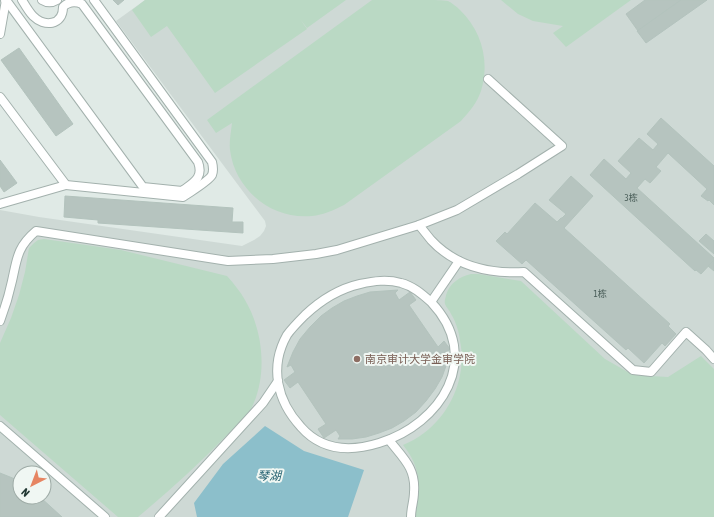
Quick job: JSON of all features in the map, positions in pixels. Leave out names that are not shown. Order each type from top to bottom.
[{"type":"lane","points":[[6,0],[143,187],[182,191],[196,180],[200,172],[198,162],[82,4],[78,2],[66,4],[63,7],[61,17],[50,24],[42,22],[33,16],[22,0]]},
{"type":"lane","points":[[0,34],[6,0]]},
{"type":"lane","points":[[42,0],[47,2],[57,0]]},
{"type":"lane","points":[[0,204],[66,185],[183,197],[210,178],[213,171],[212,162],[94,0]]},
{"type":"lane","points":[[0,321],[9,294],[18,255],[24,242],[36,231],[228,261],[251,261],[295,257],[337,250],[419,225],[458,210],[562,146],[488,79]]},
{"type":"lane","points":[[0,97],[66,185]]},
{"type":"lane","points":[[419,225],[431,240],[459,261],[482,270],[510,273],[524,272],[633,370],[651,372],[686,332],[714,359]]},
{"type":"lane","points":[[431,302],[459,261]]},
{"type":"lane","points":[[373,281],[403,283],[422,294],[442,315],[450,329],[453,340],[455,350],[453,372],[450,382],[436,406],[427,416],[409,430],[389,440],[365,447],[355,449],[335,447],[316,440],[307,434],[300,427],[283,402],[278,381],[277,370],[282,347],[295,325],[312,308],[332,294],[353,286],[373,281]]},
{"type":"lane","points":[[159,517],[263,403],[278,381]]},
{"type":"lane","points":[[0,426],[105,517]]},
{"type":"lane","points":[[389,440],[410,466],[413,474],[415,484],[411,517]]},
{"type":"shaded area","name":"南京审计大学金审学院","points":[[145,0],[714,0],[714,517],[0,517],[0,210],[242,246],[260,236],[266,226],[265,221],[116,21]]},
{"type":"green space","points":[[145,0],[346,0],[307,28],[300,19],[307,29],[215,93],[167,26],[151,37],[132,10]]},
{"type":"green space","points":[[372,0],[448,1],[459,9],[474,27],[482,48],[485,69],[481,91],[470,111],[461,121],[344,205],[312,216],[297,216],[283,213],[258,200],[239,178],[233,164],[230,150],[232,123],[216,133],[207,120]]},
{"type":"green space","points":[[501,0],[631,0],[566,47],[553,33],[563,26],[533,21],[518,14]]},
{"type":"green space","points":[[44,239],[121,250],[227,276],[245,300],[256,326],[260,340],[261,370],[256,398],[250,411],[243,420],[195,467],[138,517],[118,517],[0,415],[0,343],[19,295],[29,248],[38,240]]},
{"type":"green space","points":[[471,274],[521,281],[605,359],[633,375],[668,377],[701,356],[714,369],[714,517],[413,517],[418,488],[417,471],[403,445],[419,437],[434,424],[450,404],[455,392],[459,380],[462,354],[457,327],[445,303],[445,300],[450,287],[453,284],[459,279]]},
{"type":"water","name":"琴湖","points":[[265,426],[304,451],[364,470],[348,517],[197,517],[194,503],[223,464]]},
{"type":"building","points":[[113,0],[124,0],[118,5]]},
{"type":"building","points":[[645,0],[681,0],[638,31],[626,14]]},
{"type":"building","points":[[681,0],[707,0],[646,43],[637,31]]},
{"type":"building","points":[[19,48],[73,124],[56,136],[1,60]]},
{"type":"building","points":[[661,118],[714,166],[714,205],[709,200],[708,201],[701,196],[707,189],[668,153],[656,167],[661,171],[650,183],[645,179],[637,188],[714,258],[714,260],[701,274],[696,270],[695,271],[590,175],[604,159],[626,179],[631,173],[618,161],[639,138],[653,150],[658,144],[647,134]]},
{"type":"building","points":[[0,160],[17,183],[4,192],[0,186]]},
{"type":"building","points":[[571,176],[593,196],[564,228],[670,324],[668,326],[676,334],[665,346],[662,343],[644,363],[628,348],[626,350],[526,260],[522,264],[496,241],[505,232],[507,234],[535,203],[557,222],[562,218],[566,214],[549,200]]},
{"type":"building","points":[[65,196],[233,208],[232,222],[243,222],[243,233],[98,223],[98,220],[64,217]]},
{"type":"building","points":[[706,234],[714,241],[714,254],[699,241]]},
{"type":"building","points":[[714,260],[714,271],[708,266]]},
{"type":"building","points":[[398,290],[395,293],[399,300],[410,292],[416,300],[409,305],[438,347],[444,341],[450,349],[440,358],[444,364],[447,363],[442,377],[435,389],[416,412],[392,428],[366,437],[352,439],[338,439],[340,436],[336,430],[324,438],[318,429],[326,424],[298,382],[290,388],[284,380],[295,372],[291,365],[287,367],[293,352],[300,339],[310,327],[332,308],[344,301],[370,292]]},
{"type":"building","points":[[0,473],[12,478],[12,505],[49,505],[62,517],[0,517]]},
{"type":"place","name":"南京审计大学金审学院","points":[[357,359]]}]
